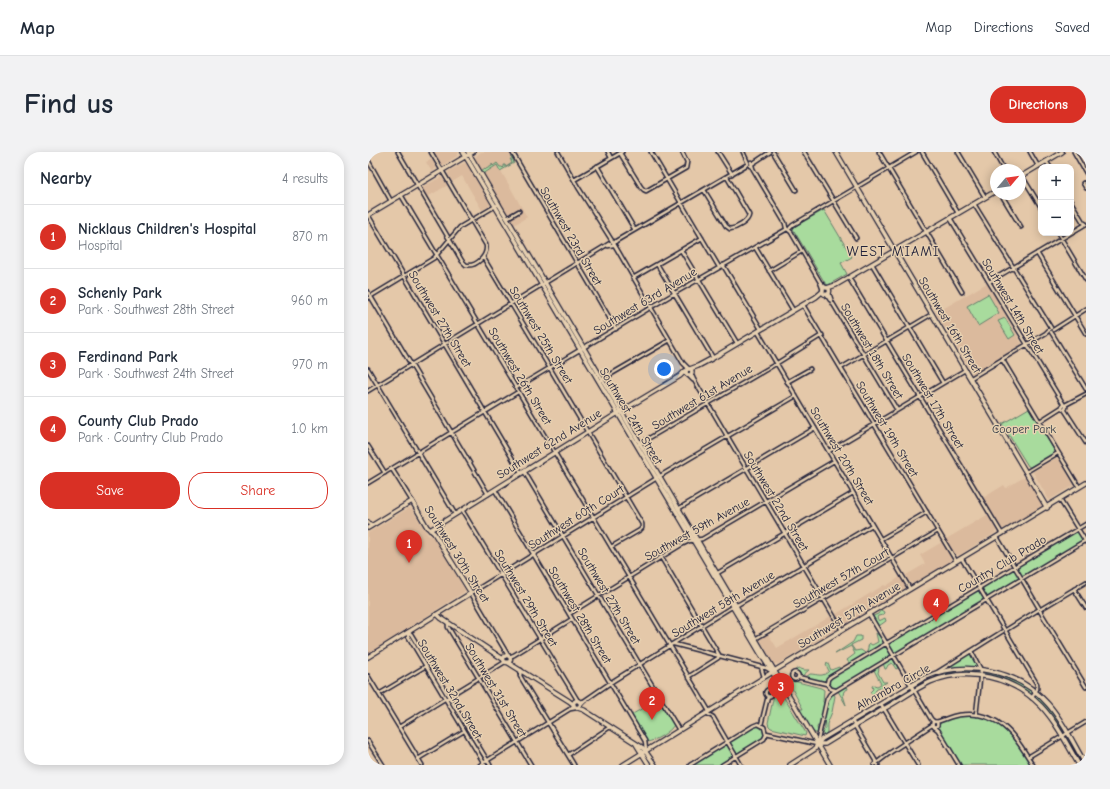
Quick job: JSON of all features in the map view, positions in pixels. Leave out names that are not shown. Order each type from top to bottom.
[{"type":"street","points":[[398,152],[417,186],[466,265],[471,265],[483,257]]},
{"type":"street","name":"Southwest 25th Street","points":[[431,152],[486,245],[486,252],[483,257],[641,523],[642,527],[640,530],[611,547]]},
{"type":"street","name":"Southwest 24th Street","points":[[463,152],[469,154],[505,219],[754,639],[785,686],[830,765]]},
{"type":"street","name":"Southwest 23rd Street","points":[[512,152],[616,329]]},
{"type":"street","name":"Southwest 22nd Street","points":[[558,152],[842,630]]},
{"type":"street","points":[[608,152],[611,158]]},
{"type":"street","points":[[574,179],[621,152],[641,187],[645,191],[649,190],[685,169],[687,166],[686,159],[682,152]]},
{"type":"street","points":[[651,152],[719,267]]},
{"type":"street","points":[[718,152],[732,174]]},
{"type":"street","points":[[743,152],[788,227],[916,152]]},
{"type":"street","points":[[368,391],[511,303],[770,152]]},
{"type":"street","points":[[774,152],[796,190]]},
{"type":"street","points":[[804,152],[856,238]]},
{"type":"street","name":"Southwest 16th Street","points":[[836,152],[1047,508]]},
{"type":"street","points":[[879,152],[962,292]]},
{"type":"street","points":[[922,152],[958,213]]},
{"type":"street","points":[[958,152],[985,197]]},
{"type":"street","points":[[994,152],[1001,164]]},
{"type":"street","points":[[1026,173],[1038,166],[1030,152]]},
{"type":"street","points":[[1041,164],[1062,152]]},
{"type":"street","points":[[1074,152],[1086,173]]},
{"type":"street","points":[[368,215],[469,154]]},
{"type":"street","points":[[368,160],[391,201]]},
{"type":"street","points":[[597,166],[635,230]]},
{"type":"street","points":[[704,190],[725,225],[729,229],[735,228],[749,218],[748,212],[727,177]]},
{"type":"street","points":[[1083,183],[1086,188]]},
{"type":"street","points":[[1026,184],[1038,202]]},
{"type":"street","name":"Southwest 62nd Avenue","points":[[430,530],[680,376],[990,194]]},
{"type":"street","name":"Southwest 26th Street","points":[[402,195],[629,577],[672,644],[688,677],[709,711]]},
{"type":"street","points":[[1005,200],[1021,227]]},
{"type":"street","points":[[974,204],[1086,389]]},
{"type":"street","points":[[369,297],[437,255],[460,227],[497,205]]},
{"type":"street","points":[[989,282],[1086,224],[1083,222],[1074,207]]},
{"type":"street","points":[[505,219],[519,211]]},
{"type":"street","name":"Southwest 27th Street","points":[[368,215],[485,412],[563,536],[679,730]]},
{"type":"street","name":"Southwest 14th Street","points":[[950,218],[1086,443]]},
{"type":"street","name":"Southwest 63rd Avenue","points":[[516,388],[788,227]]},
{"type":"street","name":"Southwest 18th Street","points":[[788,227],[897,410]]},
{"type":"street","points":[[1060,236],[1086,280]]},
{"type":"street","points":[[633,278],[702,238]]},
{"type":"street","points":[[755,247],[793,310]]},
{"type":"street","points":[[682,250],[737,343]]},
{"type":"street","points":[[769,271],[802,251]]},
{"type":"street","points":[[1038,253],[1086,334]]},
{"type":"street","points":[[657,264],[713,358]]},
{"type":"street","points":[[872,264],[943,383]]},
{"type":"street","name":"Southwest 20th Street","points":[[723,265],[776,363],[910,589]]},
{"type":"street","name":"Southwest 17th Street","points":[[849,278],[1002,534]]},
{"type":"street","points":[[368,292],[369,297],[411,364],[488,494]]},
{"type":"street","name":"Southwest 19th Street","points":[[803,305],[957,562]]},
{"type":"street","points":[[971,378],[1086,309]]},
{"type":"street","points":[[841,368],[932,314]]},
{"type":"street","name":"Southwest 61st Avenue","points":[[639,445],[822,335]]},
{"type":"street","points":[[601,380],[670,340]]},
{"type":"street","points":[[1002,359],[1079,488]]},
{"type":"street","points":[[368,369],[455,514]]},
{"type":"street","points":[[787,382],[810,369]]},
{"type":"street","points":[[828,451],[966,369]]},
{"type":"street","points":[[368,483],[518,392]]},
{"type":"street","points":[[1040,422],[1086,394]]},
{"type":"street","name":"Southwest 60th Court","points":[[368,657],[658,477],[796,396]]},
{"type":"street","points":[[678,509],[815,428]]},
{"type":"street","points":[[368,446],[385,473]]},
{"type":"street","points":[[1026,472],[1058,453]]},
{"type":"street","name":"Southwest 59th Avenue","points":[[569,614],[685,543],[702,539],[834,460]]},
{"type":"street","name":"Southwest 30th Street","points":[[392,469],[427,527],[434,533],[504,649],[507,659]]},
{"type":"street","name":"Southwest 57th Avenue","points":[[623,765],[764,677],[1047,508],[1085,483]]},
{"type":"street","name":"Southwest 28th Street","points":[[495,490],[645,741],[646,750]]},
{"type":"street","points":[[716,574],[853,493]]},
{"type":"street","points":[[1060,500],[1086,541]]},
{"type":"street","points":[[368,522],[369,527],[412,501]]},
{"type":"street","name":"Southwest 29th Street","points":[[462,510],[575,696],[577,704]]},
{"type":"street","points":[[881,539],[927,512]]},
{"type":"street","name":"Country Club Prado","points":[[827,684],[830,677],[1086,524]]},
{"type":"street","name":"Southwest 58th Avenue","points":[[577,704],[584,701],[702,625],[872,525]]},
{"type":"street","name":"Southwest 57th Court","points":[[754,639],[938,531]]},
{"type":"street","points":[[997,537],[1086,687]]},
{"type":"street","name":"Country Club Prado","points":[[817,744],[827,699],[830,694],[1086,541]]},
{"type":"street","points":[[661,557],[718,650],[720,656]]},
{"type":"street","points":[[962,558],[1037,684],[1037,689],[1032,698]]},
{"type":"street","points":[[930,682],[935,673],[939,670],[1086,582]]},
{"type":"street","points":[[1074,589],[1086,608]]},
{"type":"street","points":[[437,614],[448,623],[507,659],[521,670],[577,704],[646,750],[655,765]]},
{"type":"street","points":[[869,614],[959,765]]},
{"type":"street","points":[[399,727],[572,619]]},
{"type":"street","name":"Southwest 31st Street","points":[[448,623],[448,627],[531,765]]},
{"type":"street","name":"Southwest 32nd Street","points":[[408,632],[408,636],[485,764]]},
{"type":"street","name":"Southwest 32nd Street","points":[[408,632],[411,634],[490,765]]},
{"type":"street","name":"Southwest 24th Street","points":[[754,639],[765,662],[774,671]]},
{"type":"street","points":[[672,644],[774,671]]},
{"type":"street","points":[[971,650],[981,670],[976,715]]},
{"type":"street","points":[[688,677],[720,656]]},
{"type":"street","points":[[761,667],[765,662]]},
{"type":"street","points":[[379,694],[426,666]]},
{"type":"street","points":[[761,667],[764,677]]},
{"type":"street","name":"Alhambra Circle","points":[[790,765],[815,749],[817,744],[822,739],[911,685],[935,673],[960,669],[994,672],[1010,677],[1035,692],[1049,705],[1086,765]]},
{"type":"street","points":[[521,670],[520,676],[574,765]]},
{"type":"street","points":[[368,676],[422,765]]},
{"type":"street","name":"Alhambra Circle","points":[[817,744],[825,744],[930,682],[955,676],[980,676],[1006,682],[1032,698],[1048,714],[1079,765]]},
{"type":"street","points":[[798,677],[827,684],[831,689],[836,690]]},
{"type":"street","points":[[761,725],[768,696]]},
{"type":"street","points":[[881,703],[918,765]]},
{"type":"street","points":[[480,765],[485,764],[488,760],[577,704]]},
{"type":"street","points":[[709,711],[713,717]]},
{"type":"street","points":[[709,711],[741,765]]},
{"type":"street","points":[[852,721],[876,764],[905,743],[940,722],[959,715],[976,715],[992,719],[1007,728],[1018,740],[1033,765]]},
{"type":"street","points":[[1028,757],[1086,722]]},
{"type":"street","points":[[761,725],[765,729],[766,733]]},
{"type":"street","points":[[690,765],[752,726],[761,725]]},
{"type":"street","points":[[568,755],[610,727]]},
{"type":"street","points":[[418,759],[464,731]]},
{"type":"street","points":[[766,733],[817,744]]},
{"type":"street","points":[[722,765],[762,740],[766,733]]},
{"type":"street","points":[[368,741],[383,765]]},
{"type":"street","points":[[635,743],[649,765]]},
{"type":"shaded area","points":[[434,152],[459,152],[457,156],[443,165]]},
{"type":"shaded area","points":[[481,152],[509,152],[515,162],[501,171],[527,217],[514,225],[476,161],[476,156]]},
{"type":"shaded area","points":[[432,159],[436,168],[432,172],[426,162]]},
{"type":"shaded area","points":[[464,163],[469,165],[490,202],[490,205],[482,210],[462,176],[452,182],[448,174],[449,171]]},
{"type":"shaded area","points":[[441,177],[448,185],[427,197],[423,187]]},
{"type":"shaded area","points":[[987,283],[1022,344],[973,373],[936,313]]},
{"type":"shaded area","points":[[1056,458],[1059,459],[1074,485],[1049,500],[1033,472]]},
{"type":"shaded area","points":[[1026,476],[1042,506],[1012,525],[1002,529],[983,498],[1004,485],[1006,488]]},
{"type":"shaded area","points":[[409,508],[412,509],[428,535],[434,537],[465,590],[368,654],[368,533]]},
{"type":"shaded area","points":[[987,515],[996,530],[995,533],[959,555],[955,554],[946,539]]},
{"type":"shaded area","points":[[942,542],[952,558],[951,561],[914,583],[910,582],[906,575],[925,564],[920,555]]},
{"type":"shaded area","points":[[900,577],[905,585],[905,589],[845,624],[841,622],[836,614]]},
{"type":"shaded area","points":[[831,616],[837,629],[778,664],[774,664],[761,641],[761,638],[768,634],[777,648]]},
{"type":"green space","points":[[512,157],[514,163],[500,171],[497,165],[483,174],[481,171],[492,166],[492,164],[493,166],[497,163],[500,167],[503,168],[505,165],[506,167],[512,163],[512,160],[510,160]]},
{"type":"green space","points":[[824,210],[852,257],[841,263],[847,274],[828,285],[825,283],[793,229]]},
{"type":"green space","points":[[988,294],[999,313],[978,326],[967,306]]},
{"type":"green space","points":[[1005,318],[1015,335],[1009,339],[998,321]]},
{"type":"green space","name":"Cooper Park","points":[[1029,408],[1054,450],[1053,453],[1030,467],[1002,424]]},
{"type":"green space","points":[[1078,532],[1083,539],[1082,541],[1024,576],[1021,576],[1017,569],[1018,566]]},
{"type":"green space","points":[[1012,570],[1015,570],[1019,577],[1018,580],[989,597],[986,597],[982,590],[984,587]]},
{"type":"green space","points":[[976,591],[980,591],[984,598],[982,601],[893,653],[889,646],[890,643]]},
{"type":"green space","points":[[881,610],[884,612],[883,615],[878,616],[877,618],[879,621],[885,618],[886,621],[879,626],[874,621],[873,616],[878,614]]},
{"type":"green space","points":[[876,633],[882,638],[882,644],[878,645],[874,650],[867,652],[869,643],[872,645],[878,642]]},
{"type":"green space","points":[[856,636],[861,636],[861,640],[851,645],[855,651],[861,650],[865,653],[857,660],[849,663],[847,660],[855,654],[851,646],[835,654],[853,642]]},
{"type":"green space","points":[[884,646],[891,654],[890,656],[839,687],[833,689],[830,687],[828,682],[830,678]]},
{"type":"green space","points":[[970,653],[979,667],[978,668],[944,669]]},
{"type":"green space","points":[[892,658],[898,668],[896,669],[892,663],[885,669],[883,663]]},
{"type":"green space","points":[[827,662],[831,670],[839,667],[840,670],[823,682],[806,677],[810,674],[822,675],[827,673],[829,671],[826,665]]},
{"type":"green space","points":[[877,667],[879,668],[878,673],[883,682],[887,682],[882,685],[883,689],[879,688],[876,690],[873,696],[870,692],[873,689],[872,686],[881,684],[874,670]]},
{"type":"green space","points":[[798,668],[809,670],[802,676],[794,671]]},
{"type":"green space","points":[[967,670],[979,672],[977,674],[933,680],[936,675],[947,672]]},
{"type":"green space","points":[[983,671],[1010,679],[1033,693],[1031,695],[1025,691],[984,675]]},
{"type":"green space","points":[[790,680],[824,690],[824,703],[821,722],[817,727],[818,733],[813,731],[801,712],[800,709],[803,709],[789,683]]},
{"type":"green space","points":[[846,685],[848,689],[844,691],[843,695],[846,705],[838,691]]},
{"type":"green space","points":[[778,688],[806,733],[805,736],[771,728],[769,726],[768,723],[775,690]]},
{"type":"green space","points":[[910,688],[910,692],[884,706],[885,702]]},
{"type":"green space","points":[[833,693],[835,696],[832,712],[827,724],[827,732],[824,736],[822,733],[825,728],[824,718],[828,705],[828,698]]},
{"type":"green space","points":[[1034,695],[1037,695],[1046,703],[1064,730],[1064,733],[1062,733]]},
{"type":"green space","points":[[659,699],[674,725],[662,736],[647,742],[631,715]]},
{"type":"green space","points":[[880,706],[882,709],[856,724],[854,721]]},
{"type":"green space","points":[[971,715],[983,717],[993,721],[1008,731],[1032,765],[960,765],[938,729],[938,725],[945,720],[958,716]]},
{"type":"green space","points":[[850,724],[851,727],[823,743],[822,740]]},
{"type":"green space","points":[[759,726],[763,729],[764,734],[762,739],[739,753],[735,752],[730,745],[730,741],[752,727]]},
{"type":"green space","points":[[1067,736],[1085,765],[1081,765],[1065,737]]},
{"type":"green space","points":[[725,744],[731,749],[733,757],[721,765],[691,765]]},
{"type":"place","name":"Nicklaus Children's Hospital","points":[[409,563]]},
{"type":"place","name":"County Club Prado","points":[[936,622]]},
{"type":"place","name":"Ferdinand Park","points":[[781,706]]},
{"type":"place","name":"Schenly Park","points":[[652,720]]},
{"type":"district","name":"WEST MIAMI","points":[[893,251]]}]
